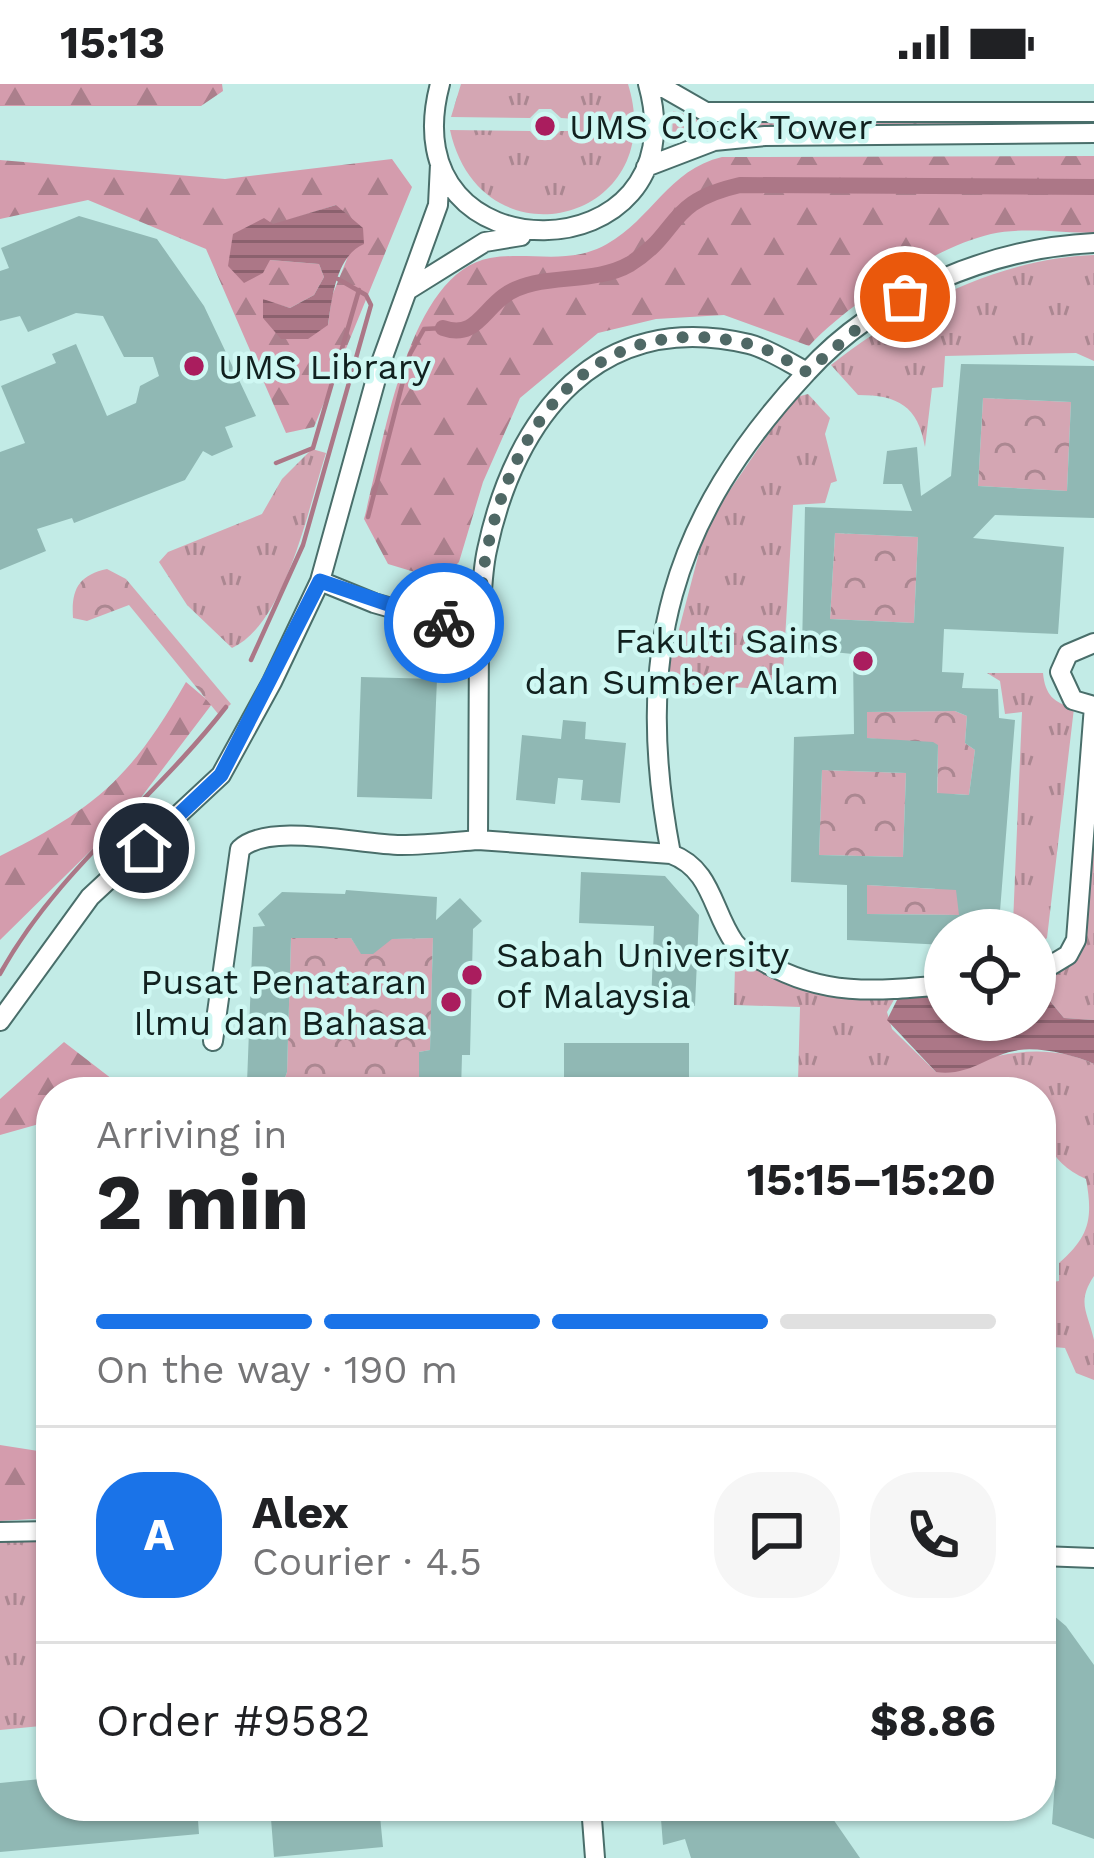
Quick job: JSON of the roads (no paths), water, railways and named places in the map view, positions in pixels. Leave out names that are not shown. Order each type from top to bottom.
[{"type":"street","points":[[0,1021],[90,897],[221,775],[320,581],[379,368],[438,205],[440,164],[433,113],[440,84]]},
{"type":"street","points":[[408,290],[485,242],[589,224],[632,191],[646,167],[654,138],[647,84]]},
{"type":"street","points":[[657,84],[706,112],[1094,112]]},
{"type":"street","points":[[646,167],[715,141],[765,136],[1094,133]]},
{"type":"street","points":[[440,164],[476,212],[508,228],[535,233]]},
{"type":"street","points":[[671,854],[654,760],[655,715],[674,589],[692,536],[757,426],[807,372],[858,328],[941,281],[1024,249],[1094,243]]},
{"type":"street","points":[[478,841],[479,633],[486,553],[512,473],[540,419],[561,391],[595,362],[638,343],[698,337],[752,344],[807,372]]},
{"type":"street","points":[[320,581],[374,603],[479,633]]},
{"type":"street","points":[[1056,962],[1068,955],[1076,940],[1094,706],[1065,692],[1060,672],[1068,654],[1094,643]]},
{"type":"street","points":[[213,1041],[241,850],[248,842],[286,835],[400,845],[478,841],[671,854],[692,866],[715,898],[735,945],[788,976],[836,991],[924,987]]},
{"type":"street","points":[[0,1532],[36,1531]]},
{"type":"street","points":[[1056,1557],[1094,1558]]},
{"type":"street","points":[[592,1821],[595,1858]]},
{"type":"waterway","points":[[443,328],[470,327],[518,288],[599,275],[630,264],[698,200],[740,185],[1094,187]]},
{"type":"waterway","points":[[251,660],[303,545],[371,305],[366,295],[338,279]]},
{"type":"waterway","points":[[276,463],[313,448],[359,290]]},
{"type":"waterway","points":[[368,517],[410,354],[424,329],[443,328]]},
{"type":"waterway","points":[[0,974],[49,901],[226,707]]},
{"type":"place","name":"UMS Clock Tower","points":[[545,126]]},
{"type":"place","name":"UMS Library","points":[[194,366]]},
{"type":"place","name":"Fakulti Sains dan Sumber Alam","points":[[863,661]]},
{"type":"place","name":"Sabah University of Malaysia","points":[[472,975]]},
{"type":"place","name":"Pusat Penataran Ilmu dan Bahasa","points":[[451,1002]]}]
